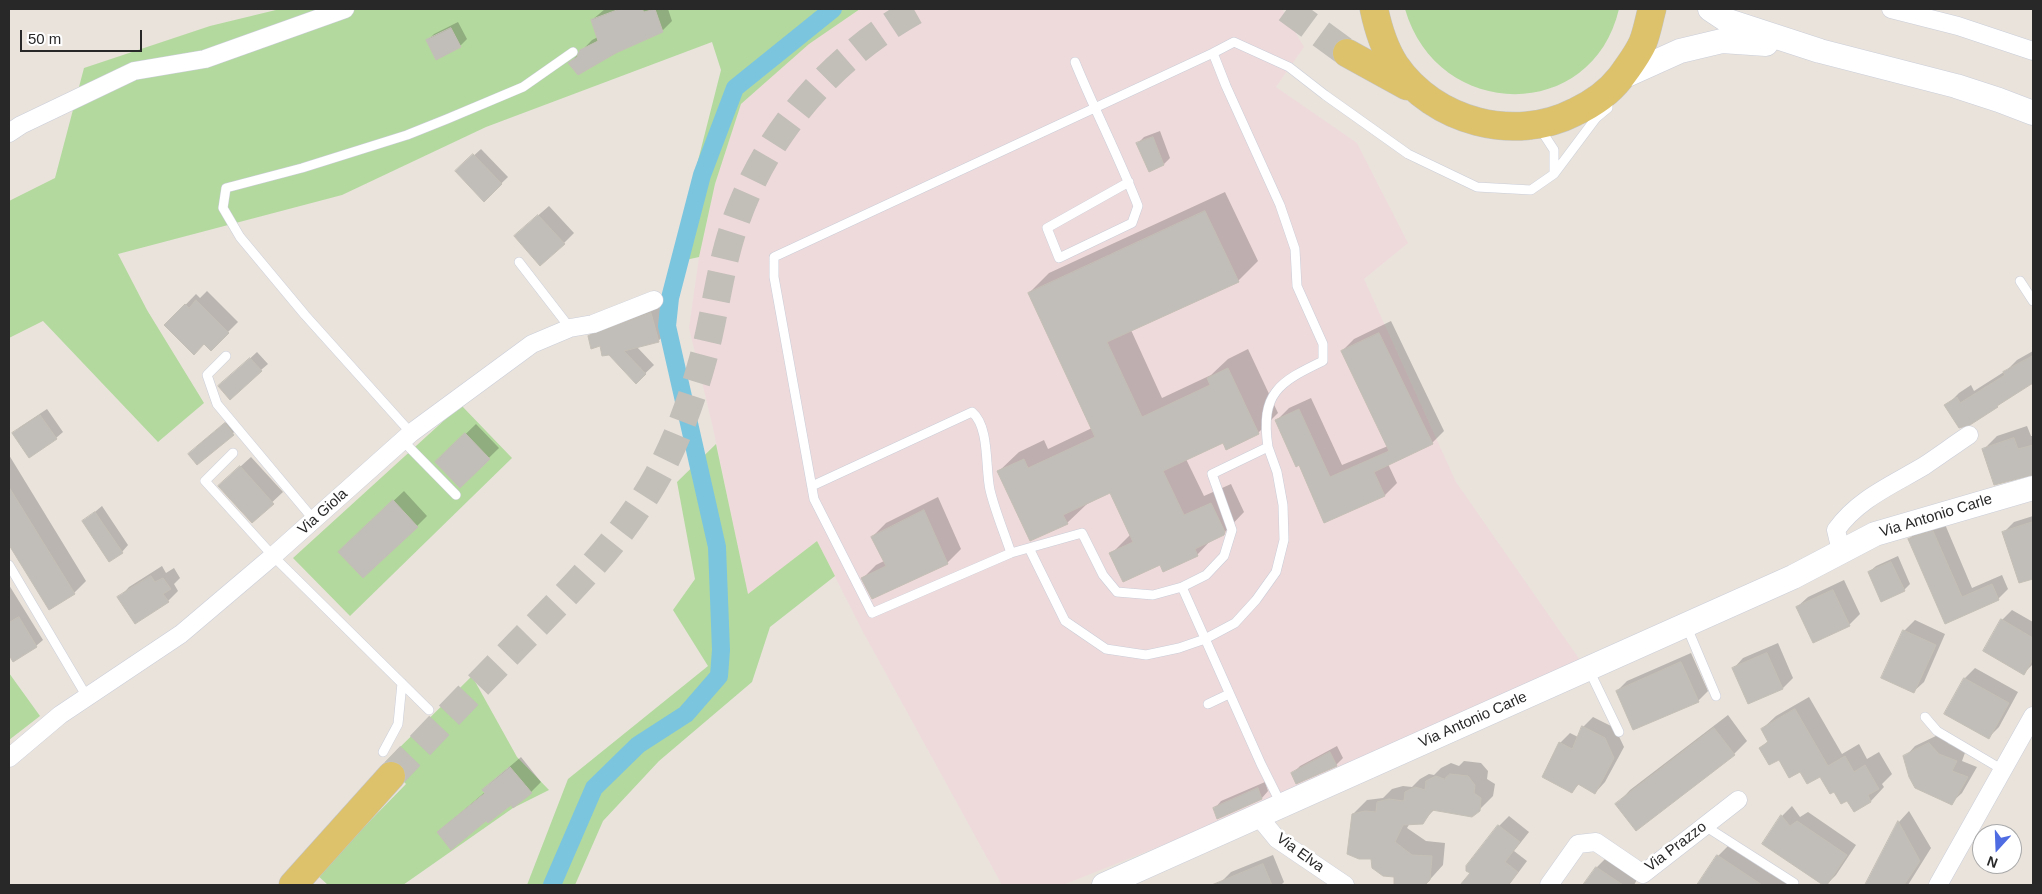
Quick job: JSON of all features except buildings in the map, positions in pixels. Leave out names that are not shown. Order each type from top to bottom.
[{"type":"main road","points":[[1374,9],[1378,30],[1396,66],[1423,95]]},
{"type":"main road","points":[[1347,53],[1458,116],[1497,126],[1537,125],[1564,118],[1588,105],[1615,83],[1642,43],[1652,9]]},
{"type":"main road","points":[[293,885],[387,764]]},
{"type":"street","points":[[9,133],[20,125],[134,70],[205,59],[345,9]]},
{"type":"street","points":[[1710,9],[1728,21],[1820,51],[1956,86],[2033,113]]},
{"type":"street","points":[[1891,9],[1958,26],[2033,52]]},
{"type":"street","points":[[1615,83],[1680,51],[1722,41],[1745,41],[1820,51]]},
{"type":"street","name":"Via Giola","points":[[9,758],[60,715],[182,634],[407,437],[532,344],[570,328],[593,324],[654,300]]},
{"type":"street","points":[[1841,551],[1836,530],[1846,517],[1868,498],[1926,464],[1969,434]]},
{"type":"street","name":"Via Antonio Carle","points":[[1104,885],[1793,577],[1875,534],[2033,488]]},
{"type":"street","points":[[1938,885],[2033,716]]},
{"type":"street","name":"Via Prazzo","points":[[1549,885],[1578,844],[1596,842],[1643,874],[1738,800]]},
{"type":"street","name":"Via Elva","points":[[1259,817],[1277,839],[1345,885]]},
{"type":"lane","points":[[1268,447],[1212,474],[1232,530],[1224,556],[1206,575],[1182,587],[1153,595],[1117,592],[1103,575],[1082,533],[1010,553],[872,613],[814,499],[774,277],[774,257],[1234,42],[1290,67],[1325,95],[1408,154],[1478,187],[1531,190],[1554,174],[1596,118],[1608,108],[1615,83]]},
{"type":"lane","points":[[456,495],[240,236],[223,208],[226,188],[302,168],[407,135],[523,87],[573,52]]},
{"type":"lane","points":[[1029,548],[1065,621],[1106,649],[1146,655],[1179,648],[1205,639],[1235,623],[1256,600],[1276,572],[1284,540],[1283,505],[1277,472],[1268,447],[1265,431],[1270,398],[1291,376],[1323,360],[1323,344],[1297,286],[1295,249],[1280,205],[1213,53]]},
{"type":"lane","points":[[1075,62],[1094,109],[1129,182],[1138,206],[1132,223],[1059,258],[1047,228],[1129,182]]},
{"type":"lane","points":[[1537,125],[1554,150],[1554,174]]},
{"type":"lane","points":[[519,262],[570,328]]},
{"type":"lane","points":[[2020,281],[2033,301]]},
{"type":"lane","points":[[226,356],[207,374],[217,404],[314,520]]},
{"type":"lane","points":[[812,486],[972,412],[977,416],[986,447],[990,488],[1010,553]]},
{"type":"lane","points":[[233,453],[205,481],[273,556],[429,710]]},
{"type":"lane","points":[[9,565],[87,697]]},
{"type":"lane","points":[[1182,587],[1229,694],[1282,806]]},
{"type":"lane","points":[[1686,625],[1716,696]]},
{"type":"lane","points":[[1588,669],[1619,732]]},
{"type":"lane","points":[[387,764],[398,724],[402,683]]},
{"type":"lane","points":[[1208,704],[1229,694]]},
{"type":"lane","points":[[1925,717],[1937,731],[2004,770]]},
{"type":"lane","points":[[1705,826],[1794,883]]},
{"type":"shaded area","points":[[860,9],[1282,9],[1304,47],[1276,87],[1357,143],[1408,243],[1364,279],[1456,482],[1580,660],[1218,823],[1063,885],[1002,885],[862,630],[817,541],[748,595],[713,428],[689,328],[699,257],[715,184],[741,104],[809,43]]},
{"type":"green space","points":[[280,9],[860,9],[809,44],[741,104],[715,184],[699,257],[672,263],[721,70],[712,42],[486,127],[342,195],[118,254],[147,310],[204,403],[158,442],[43,321],[9,338],[9,201],[55,178],[84,68],[210,26]]},
{"type":"green space","points":[[1405,9],[1619,9],[1603,47],[1579,73],[1548,89],[1514,94],[1480,89],[1448,72],[1422,46]]},
{"type":"green space","points":[[461,405],[512,458],[350,616],[293,558]]},
{"type":"green space","points":[[716,444],[748,594],[817,541],[835,576],[770,627],[752,682],[659,761],[603,821],[575,885],[527,885],[568,779],[708,666],[673,610],[695,579],[677,482]]},
{"type":"green space","points":[[9,673],[40,716],[9,740]]},
{"type":"green space","points":[[472,676],[517,757],[549,790],[513,808],[403,885],[328,885],[317,875],[406,784],[385,762]]},
{"type":"waterway","points":[[552,885],[594,788],[638,745],[686,714],[719,676],[721,650],[717,547],[667,326],[670,298],[702,175],[735,88],[833,9]]},
{"type":"tunnel","points":[[391,776],[575,585],[628,522],[644,499],[665,461],[689,404],[707,345],[728,246],[740,209],[757,173],[776,140],[799,108],[825,80],[853,53],[918,9]]},
{"type":"tunnel","points":[[1287,9],[1347,53]]}]
